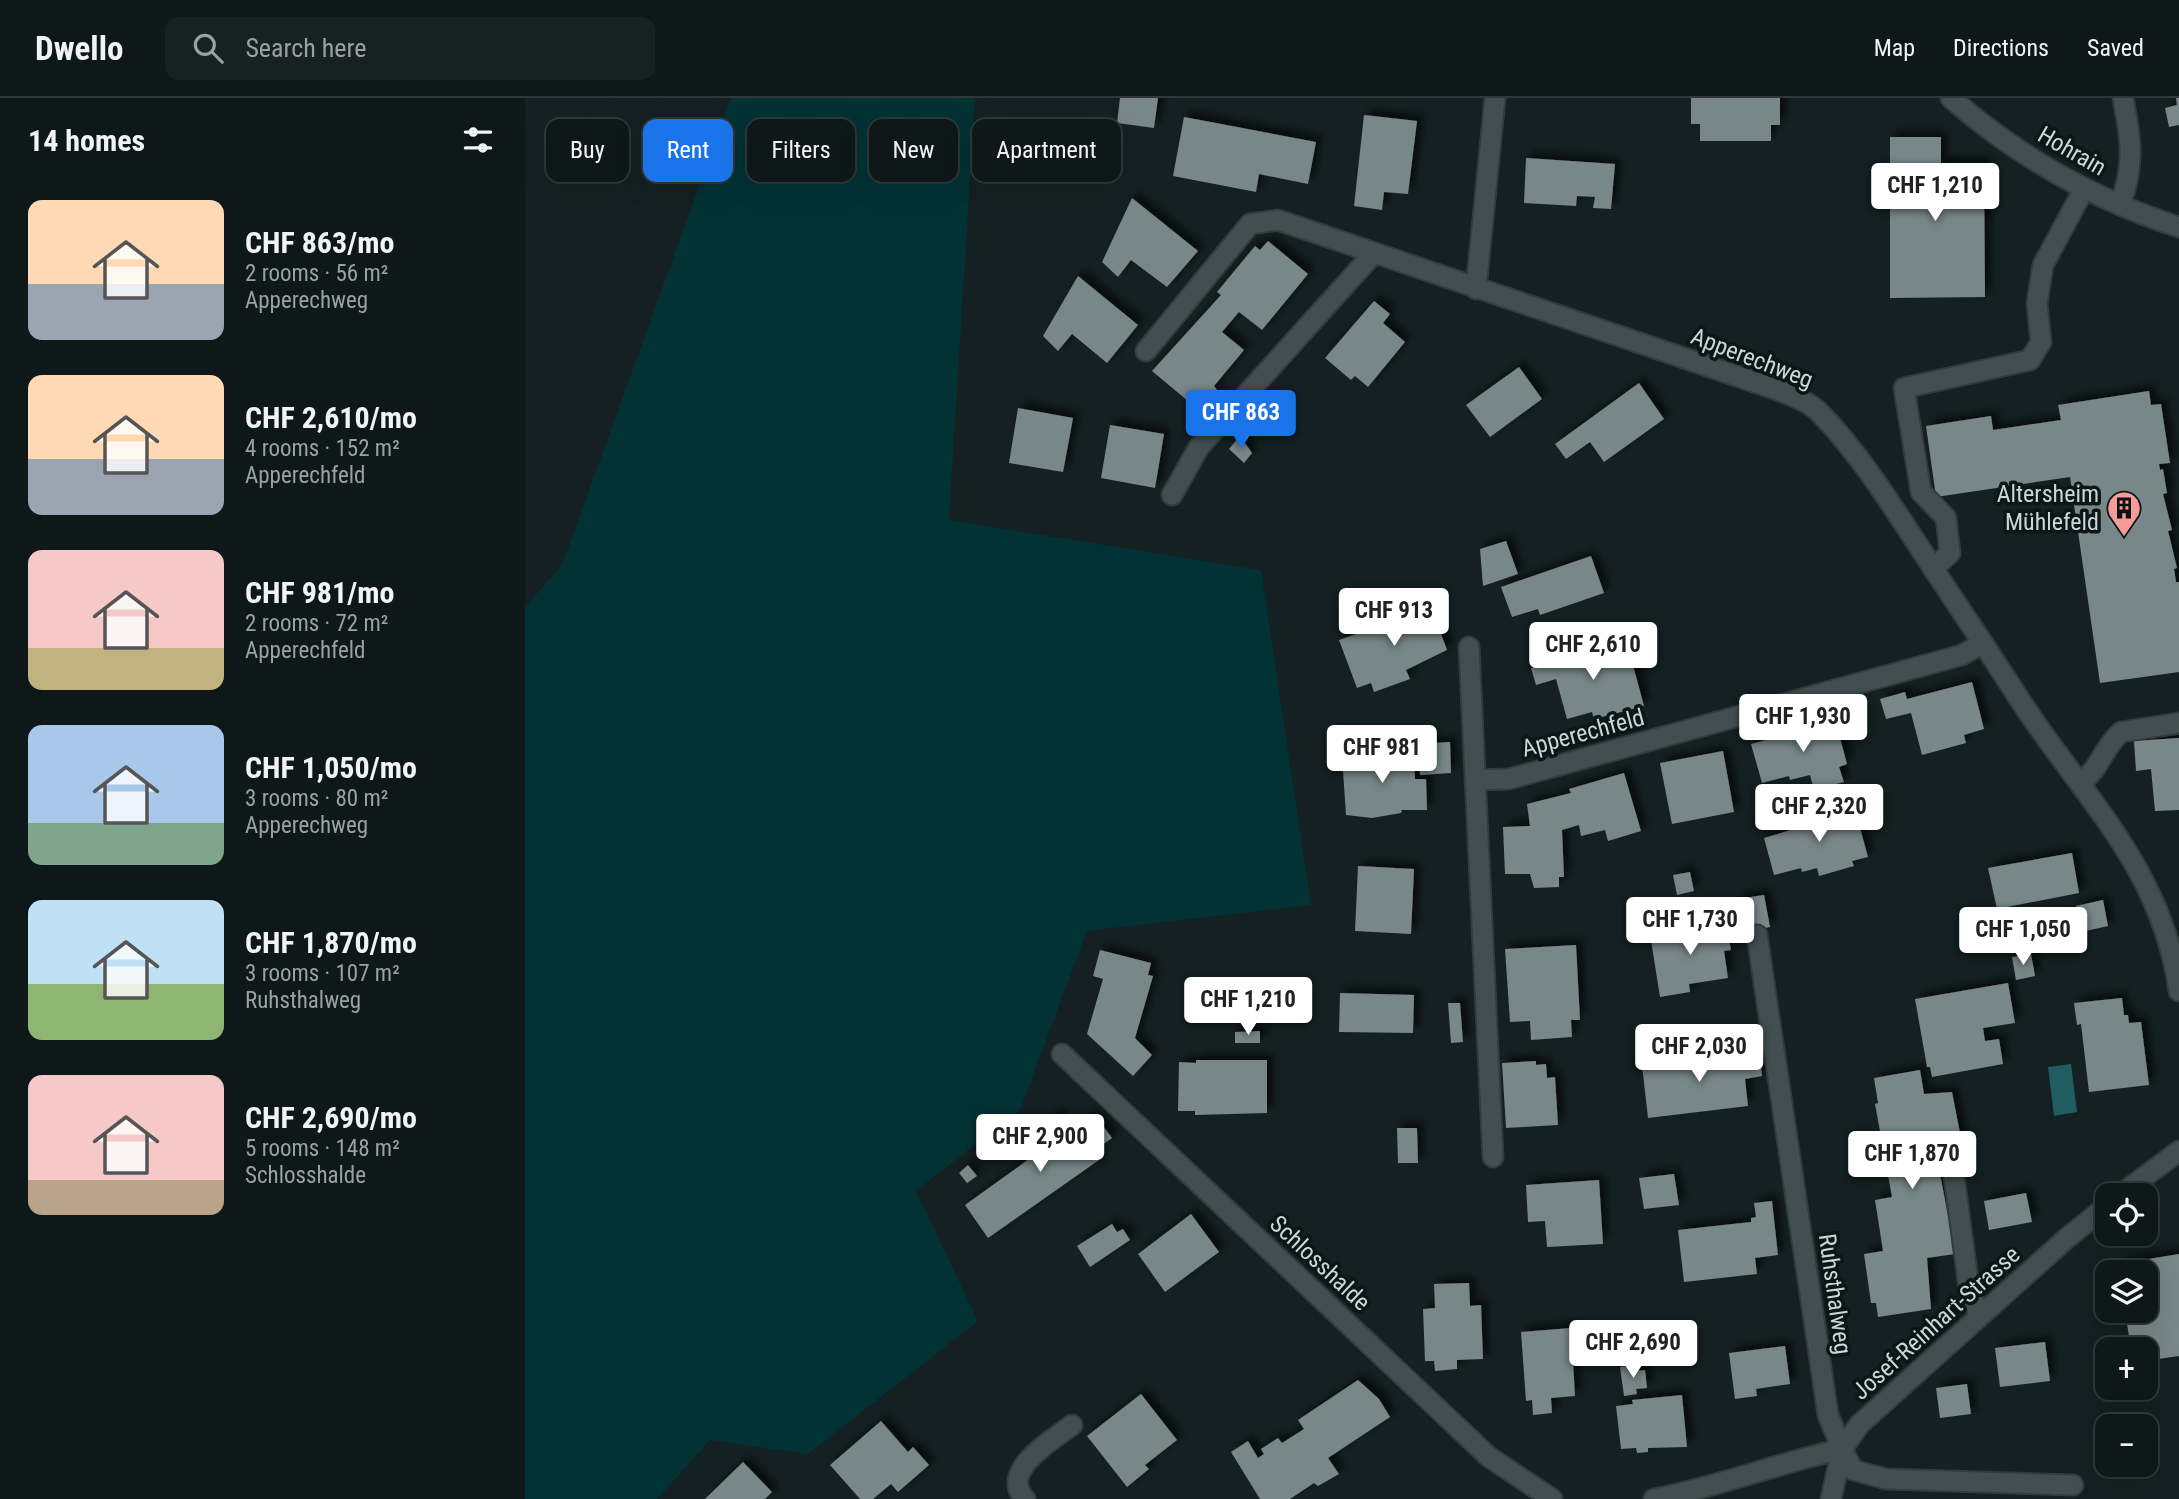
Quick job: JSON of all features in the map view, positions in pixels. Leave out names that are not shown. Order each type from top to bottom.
[{"type":"street","points":[[1476,289],[1495,98]]},
{"type":"street","name":"Hohrain","points":[[1951,98],[1981,124],[2084,189],[2179,227]]},
{"type":"street","points":[[2120,205],[2130,177],[2131,141],[2123,98]]},
{"type":"street","points":[[1933,569],[1950,553],[1946,518],[1921,492],[1904,388],[2030,360],[2041,342],[2037,303],[2043,265],[2084,189]]},
{"type":"street","name":"Apperechweg","points":[[1146,351],[1249,224],[1278,220],[1772,388],[1809,404],[1856,456],[2035,722],[2103,812],[2147,886],[2176,952],[2179,991]]},
{"type":"street","points":[[1173,495],[1199,447],[1373,254]]},
{"type":"street","name":"Apperechfeld","points":[[1475,780],[1509,779],[1962,655],[1983,643]]},
{"type":"street","points":[[1469,647],[1493,1157]]},
{"type":"street","points":[[2082,782],[2096,771],[2103,753],[2121,732],[2179,723]]},
{"type":"street","name":"Ruhsthalweg","points":[[1757,935],[1828,1415],[1842,1449]]},
{"type":"street","name":"Schlosshalde","points":[[1062,1054],[1489,1457],[1552,1499]]},
{"type":"street","points":[[2136,1183],[2179,1152]]},
{"type":"street","points":[[1954,1176],[1969,1288],[1979,1316]]},
{"type":"street","name":"Josef-Reinhart-Strasse","points":[[1831,1499],[1842,1449],[1860,1424],[1979,1316],[2095,1216]]},
{"type":"street","points":[[1025,1499],[1018,1482],[1021,1468],[1032,1455],[1072,1425]]},
{"type":"street","points":[[1654,1499],[1709,1488],[1794,1460],[1842,1449],[1853,1470],[1886,1479],[2073,1485]]},
{"type":"shaded area","points":[[731,98],[975,98],[949,520],[1261,570],[1311,905],[1087,931],[1020,1110],[916,1191],[978,1321],[808,1454],[710,1440],[657,1499],[525,1499],[525,607],[562,565],[701,182],[733,182],[733,119],[723,119]]},
{"type":"shaded area","points":[[2071,1064],[2077,1112],[2054,1116],[2048,1067]]},
{"type":"building","points":[[1120,98],[1158,98],[1154,128],[1121,124],[1121,119],[1117,119]]},
{"type":"building","points":[[1691,98],[1780,98],[1780,125],[1771,125],[1771,141],[1700,141],[1700,124],[1691,124]]},
{"type":"building","points":[[2176,98],[2179,98],[2179,125],[2169,127],[2165,108],[2177,105]]},
{"type":"building","points":[[1364,115],[1417,121],[1408,194],[1384,192],[1382,210],[1354,206]]},
{"type":"building","points":[[1184,117],[1316,142],[1308,184],[1259,174],[1256,192],[1173,176]]},
{"type":"building","points":[[1890,137],[1941,137],[1941,163],[1984,163],[1985,297],[1890,298]]},
{"type":"building","points":[[1526,158],[1615,164],[1611,209],[1593,208],[1595,197],[1577,196],[1576,206],[1524,203]]},
{"type":"building","points":[[1132,198],[1198,251],[1167,287],[1131,260],[1118,277],[1102,262]]},
{"type":"building","points":[[1268,241],[1308,274],[1262,330],[1239,312],[1222,332],[1244,350],[1214,386],[1217,390],[1200,411],[1152,371],[1221,295],[1217,292],[1255,246],[1260,250]]},
{"type":"building","points":[[1078,276],[1138,325],[1107,363],[1072,334],[1058,351],[1043,336]]},
{"type":"building","points":[[1374,301],[1390,314],[1383,323],[1405,342],[1368,387],[1355,376],[1351,380],[1325,358]]},
{"type":"building","points":[[1519,367],[1542,399],[1490,437],[1466,405]]},
{"type":"building","points":[[1639,383],[1664,419],[1604,462],[1590,442],[1566,459],[1555,444]]},
{"type":"building","name":"Altersheim Mühlefeld","points":[[2149,391],[2151,405],[2161,404],[2170,463],[2159,464],[2160,470],[2163,469],[2167,493],[2163,494],[2172,530],[2168,531],[2177,568],[2174,569],[2176,582],[2179,582],[2179,672],[2100,683],[2070,477],[1936,497],[1926,426],[1991,416],[1993,430],[2061,420],[2058,405]]},
{"type":"building","points":[[1018,408],[1073,418],[1063,472],[1009,463]]},
{"type":"building","points":[[1110,425],[1164,434],[1155,488],[1101,478]]},
{"type":"building","points":[[1240,436],[1252,453],[1244,463],[1229,449]]},
{"type":"building","points":[[1506,541],[1518,574],[1483,586],[1480,549]]},
{"type":"building","points":[[1591,556],[1604,593],[1540,615],[1538,609],[1512,617],[1501,587]]},
{"type":"building","points":[[1428,599],[1447,650],[1406,670],[1410,679],[1374,692],[1371,683],[1357,688],[1339,640],[1405,617],[1401,609]]},
{"type":"building","points":[[1611,643],[1616,662],[1631,658],[1644,706],[1594,719],[1592,712],[1567,719],[1556,679],[1536,685],[1531,668],[1552,662],[1551,659]]},
{"type":"building","points":[[1972,682],[1984,729],[1964,735],[1966,743],[1922,755],[1911,713],[1886,719],[1880,699],[1905,692],[1907,699]]},
{"type":"building","points":[[1834,716],[1847,764],[1839,767],[1844,782],[1814,790],[1810,775],[1790,780],[1789,776],[1762,783],[1751,744],[1778,737],[1777,732]]},
{"type":"building","points":[[2179,738],[2179,810],[2155,811],[2151,769],[2136,771],[2134,741]]},
{"type":"building","points":[[1450,742],[1451,773],[1420,775],[1419,744]]},
{"type":"building","points":[[1723,751],[1734,812],[1672,824],[1660,763]]},
{"type":"building","points":[[1396,753],[1398,757],[1414,756],[1415,779],[1426,779],[1427,810],[1402,810],[1401,813],[1372,818],[1346,815],[1342,756]]},
{"type":"building","points":[[1624,773],[1641,831],[1608,841],[1605,830],[1581,836],[1579,825],[1562,830],[1564,877],[1559,877],[1559,887],[1534,888],[1530,874],[1505,874],[1503,827],[1530,826],[1527,804],[1571,793],[1569,789]]},
{"type":"building","points":[[1781,796],[1784,808],[1772,810],[1770,799]]},
{"type":"building","points":[[1854,806],[1868,857],[1852,861],[1854,866],[1819,876],[1817,868],[1802,872],[1801,868],[1774,875],[1764,838],[1791,830],[1789,824]]},
{"type":"building","points":[[2072,853],[2079,893],[1997,909],[1988,868]]},
{"type":"building","points":[[1358,866],[1414,869],[1411,934],[1355,931]]},
{"type":"building","points":[[1690,872],[1694,891],[1677,895],[1673,875]]},
{"type":"building","points":[[1764,895],[1770,927],[1744,933],[1737,899]]},
{"type":"building","points":[[2103,900],[2108,926],[2081,932],[2076,906]]},
{"type":"building","points":[[1719,922],[1720,929],[1727,928],[1731,950],[1724,951],[1728,978],[1689,984],[1690,992],[1660,997],[1650,934]]},
{"type":"building","points":[[1576,945],[1580,1020],[1571,1020],[1572,1037],[1531,1040],[1530,1021],[1510,1022],[1505,949]]},
{"type":"building","points":[[1100,950],[1151,963],[1148,975],[1153,976],[1135,1038],[1152,1055],[1133,1076],[1087,1034],[1103,979],[1093,976]]},
{"type":"building","points":[[2031,954],[2035,976],[2016,980],[2012,957]]},
{"type":"building","points":[[2008,983],[2015,1023],[1983,1028],[1985,1041],[1999,1039],[2003,1064],[1932,1077],[1930,1067],[1927,1067],[1915,999]]},
{"type":"building","points":[[1340,993],[1414,995],[1413,1033],[1339,1032]]},
{"type":"building","points":[[2122,998],[2124,1015],[2128,1015],[2129,1023],[2141,1022],[2149,1085],[2089,1092],[2081,1024],[2077,1025],[2074,1003]]},
{"type":"building","points":[[1448,1003],[1460,1003],[1463,1042],[1451,1043]]},
{"type":"building","points":[[1260,1031],[1260,1043],[1235,1043],[1235,1032]]},
{"type":"building","points":[[1742,1053],[1742,1057],[1760,1056],[1762,1076],[1745,1079],[1748,1106],[1648,1118],[1642,1065]]},
{"type":"building","points":[[1196,1060],[1267,1060],[1267,1113],[1195,1115],[1195,1111],[1178,1111],[1179,1062],[1196,1063]]},
{"type":"building","points":[[1536,1061],[1536,1065],[1546,1064],[1547,1078],[1555,1077],[1558,1125],[1506,1128],[1502,1063]]},
{"type":"building","points":[[1920,1070],[1924,1094],[1952,1092],[1966,1164],[1939,1168],[1955,1254],[1927,1258],[1931,1309],[1878,1317],[1876,1303],[1871,1303],[1864,1254],[1883,1251],[1875,1200],[1892,1197],[1875,1104],[1878,1103],[1874,1078]]},
{"type":"building","points":[[1058,1114],[1069,1130],[1094,1114],[1112,1138],[1094,1151],[1099,1160],[988,1238],[965,1205],[1057,1139],[1045,1122]]},
{"type":"building","points":[[1397,1128],[1417,1128],[1418,1163],[1398,1163]]},
{"type":"building","points":[[968,1165],[977,1176],[967,1183],[959,1173]]},
{"type":"building","points":[[1674,1174],[1679,1205],[1644,1209],[1639,1178]]},
{"type":"building","points":[[1599,1180],[1603,1244],[1547,1247],[1545,1221],[1528,1222],[1526,1185]]},
{"type":"building","points":[[2026,1193],[2032,1222],[1989,1230],[1984,1201]]},
{"type":"building","points":[[1772,1201],[1778,1255],[1755,1258],[1757,1274],[1684,1282],[1678,1230],[1751,1222],[1751,1218],[1756,1217],[1754,1203]]},
{"type":"building","points":[[1191,1214],[1219,1252],[1165,1292],[1138,1254]]},
{"type":"building","points":[[1112,1224],[1117,1232],[1123,1229],[1130,1240],[1090,1267],[1077,1246]]},
{"type":"building","points":[[2179,1254],[2179,1356],[2158,1359],[2158,1337],[2129,1337],[2127,1323],[2158,1323],[2158,1260],[2142,1260]]},
{"type":"building","points":[[1469,1283],[1470,1306],[1481,1305],[1483,1359],[1457,1360],[1457,1369],[1435,1371],[1434,1361],[1425,1361],[1423,1309],[1435,1308],[1434,1284]]},
{"type":"building","points":[[1571,1328],[1575,1396],[1551,1398],[1552,1413],[1533,1415],[1532,1400],[1526,1401],[1521,1332]]},
{"type":"building","points":[[2045,1342],[2050,1381],[2000,1387],[1995,1348]]},
{"type":"building","points":[[1785,1346],[1790,1384],[1756,1389],[1757,1396],[1735,1399],[1729,1353]]},
{"type":"building","points":[[1634,1365],[1635,1371],[1645,1370],[1647,1388],[1636,1389],[1637,1394],[1624,1396],[1620,1367]]},
{"type":"building","points":[[1358,1380],[1379,1399],[1390,1417],[1328,1458],[1339,1474],[1318,1486],[1314,1483],[1290,1499],[1260,1499],[1231,1452],[1248,1441],[1258,1458],[1264,1454],[1261,1449],[1278,1438],[1282,1443],[1304,1429],[1298,1420]]},
{"type":"building","points":[[1967,1384],[1971,1414],[1940,1418],[1936,1388]]},
{"type":"building","points":[[1141,1394],[1177,1440],[1145,1465],[1149,1469],[1127,1487],[1087,1436]]},
{"type":"building","points":[[1682,1395],[1687,1447],[1648,1448],[1648,1452],[1637,1453],[1636,1448],[1621,1449],[1616,1406],[1633,1404],[1632,1400]]},
{"type":"building","points":[[881,1421],[908,1452],[913,1447],[929,1465],[898,1492],[891,1484],[873,1499],[860,1499],[830,1465]]},
{"type":"building","points":[[743,1462],[772,1492],[765,1499],[705,1499]]},
{"type":"place","name":"Altersheim Mühlefeld","points":[[2124,538]]}]
